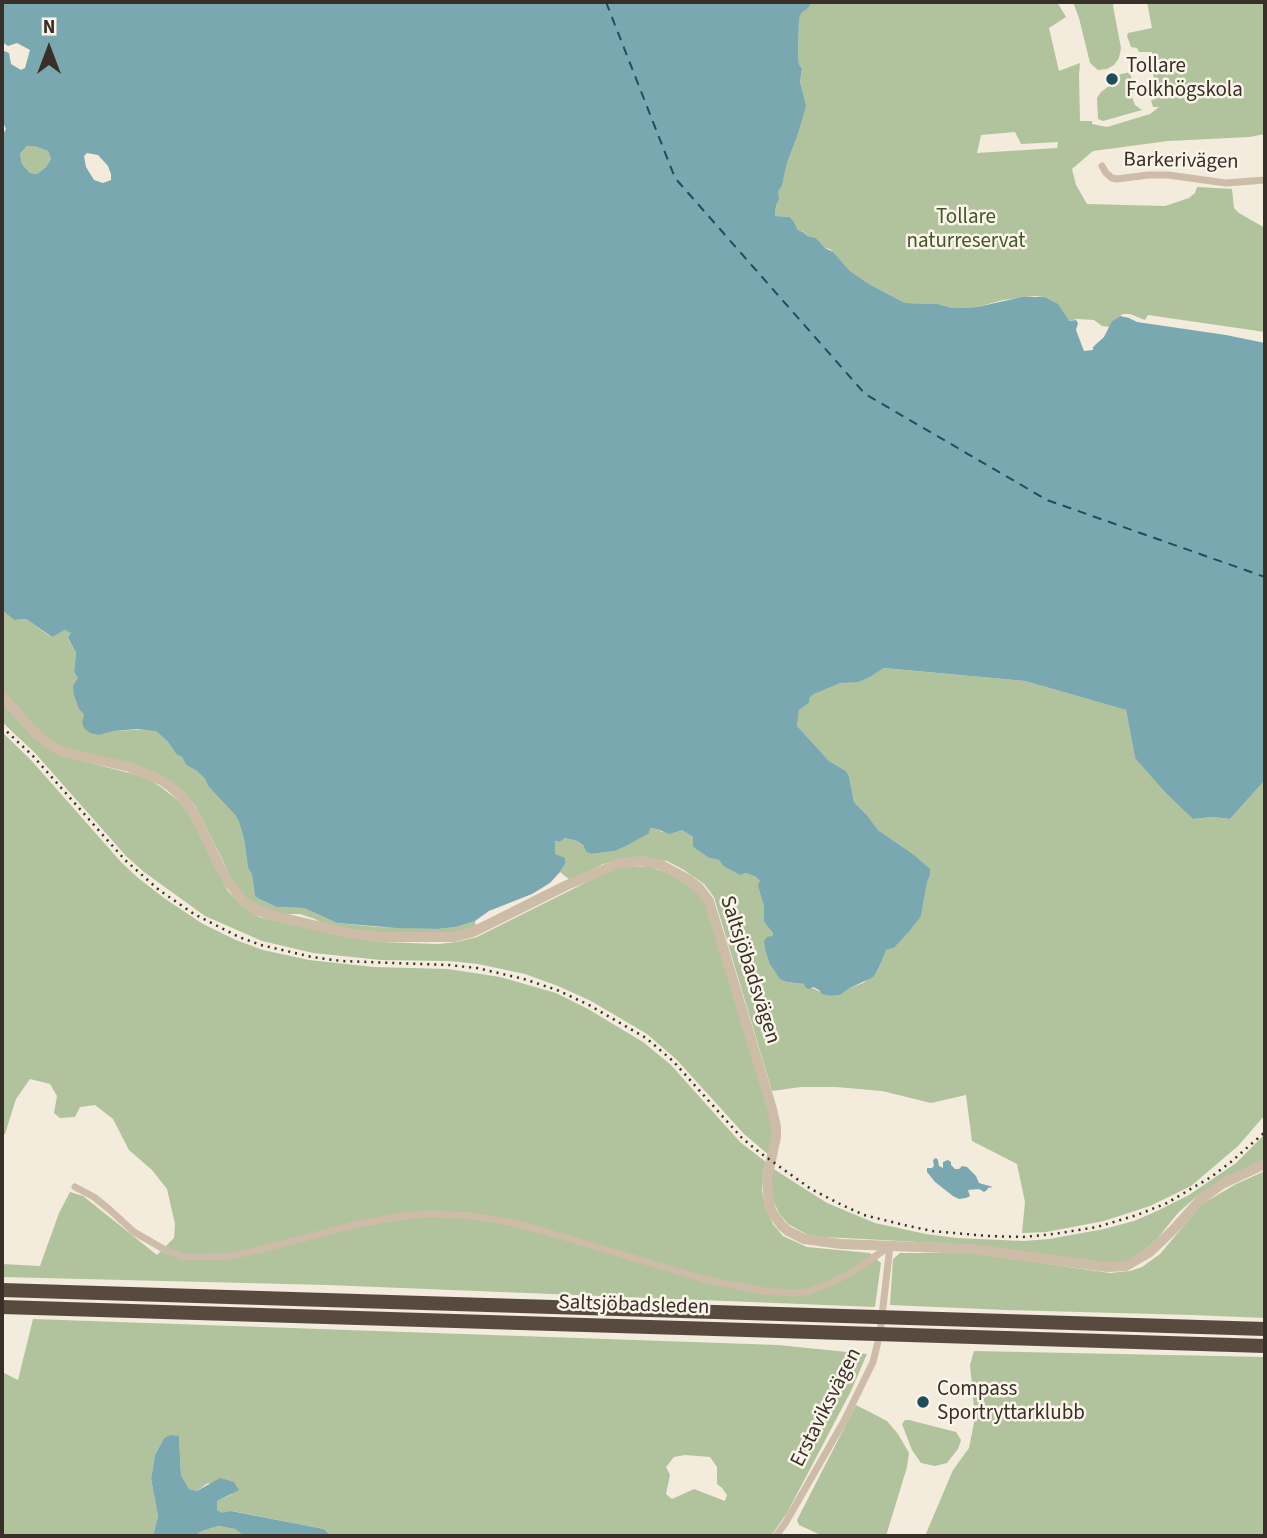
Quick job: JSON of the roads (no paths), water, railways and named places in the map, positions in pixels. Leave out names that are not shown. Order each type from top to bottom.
[{"type":"highway","name":"Saltsjöbadsleden","points":[[2,1290],[1265,1329]]},
{"type":"highway","name":"Saltsjöbadsleden","points":[[2,1307],[1265,1346]]},
{"type":"street","name":"Barkerivägen","points":[[1102,166],[1112,178],[1117,179],[1168,175],[1226,183],[1265,180]]},
{"type":"street","name":"Saltsjöbadsvägen","points":[[2,696],[36,734],[53,747],[129,767],[171,787],[193,812],[219,865],[243,901],[256,910],[271,915],[347,933],[436,939],[455,937],[472,932],[620,863],[642,861],[675,871],[699,888],[709,901],[765,1082],[776,1127],[775,1148],[767,1179],[772,1212],[782,1226],[804,1239],[841,1244],[971,1249],[1107,1267],[1126,1266],[1150,1252],[1200,1200],[1222,1184],[1265,1164]]},
{"type":"street","points":[[75,1187],[110,1210],[134,1232],[167,1251],[184,1257],[231,1256],[358,1224],[410,1216],[460,1215],[509,1222],[540,1230],[707,1280],[764,1291],[791,1293],[807,1292],[837,1280],[890,1246]]},
{"type":"street","name":"Erstaviksvägen","points":[[776,1536],[837,1432],[873,1362],[880,1333],[890,1246]]},
{"type":"water","points":[[2,2],[812,2],[799,19],[798,56],[802,69],[800,82],[806,106],[778,192],[775,216],[790,217],[798,230],[816,238],[850,271],[905,303],[962,308],[1022,297],[1044,297],[1058,304],[1069,321],[1076,320],[1076,330],[1084,351],[1093,350],[1112,321],[1120,316],[1137,322],[1265,343],[1265,780],[1230,819],[1193,819],[1135,758],[1126,710],[1025,681],[884,668],[858,682],[840,683],[814,694],[809,703],[799,710],[797,726],[829,761],[846,771],[854,802],[878,830],[930,869],[921,916],[894,948],[886,950],[873,977],[840,995],[822,994],[813,987],[809,989],[804,984],[780,979],[766,953],[764,941],[773,933],[764,922],[764,906],[758,885],[760,881],[746,873],[740,875],[723,866],[719,860],[709,858],[693,847],[693,837],[682,830],[669,834],[650,828],[649,833],[615,851],[591,854],[577,841],[565,838],[560,842],[555,841],[555,854],[565,858],[565,864],[550,883],[532,894],[489,911],[475,921],[456,927],[396,928],[337,923],[304,908],[277,907],[259,899],[255,896],[239,822],[205,779],[186,765],[182,757],[176,754],[156,731],[138,729],[99,735],[90,733],[84,728],[84,714],[74,695],[73,686],[78,678],[74,672],[76,653],[68,638],[71,633],[65,630],[52,637],[26,619],[14,620],[2,610],[2,136],[6,129],[2,120],[2,50],[9,53],[11,64],[21,70],[25,68],[30,50],[17,43],[8,46],[2,42]],"holes":[[[27,146],[48,151],[51,159],[37,174],[30,173],[22,164],[20,154]],[[87,153],[98,155],[108,166],[111,180],[103,183],[94,180],[86,167],[84,156]]]},
{"type":"water","points":[[936,1158],[939,1166],[943,1168],[943,1162],[948,1160],[955,1169],[967,1167],[979,1183],[993,1187],[984,1192],[979,1189],[968,1190],[970,1196],[966,1198],[953,1196],[927,1172],[927,1168],[934,1166],[933,1160]]},
{"type":"water","points":[[179,1436],[181,1475],[189,1489],[197,1491],[220,1478],[234,1482],[239,1490],[217,1501],[217,1510],[324,1529],[328,1536],[244,1536],[235,1529],[218,1526],[194,1536],[153,1536],[158,1516],[151,1479],[155,1455],[164,1438]]},
{"type":"railway","points":[[2,727],[33,756],[125,860],[159,890],[194,914],[239,937],[312,957],[477,968],[557,990],[646,1038],[673,1061],[742,1138],[759,1152],[811,1189],[864,1215],[932,1231],[988,1236],[1023,1237],[1097,1227],[1167,1203],[1211,1177],[1265,1132]]},
{"type":"place","name":"Tollare Folkhögskola","points":[[1112,79]]},
{"type":"place","name":"Compass Sportryttarklubb","points":[[923,1402]]},
{"type":"park label","name":"Tollare naturreservat","points":[[966,230]]}]
